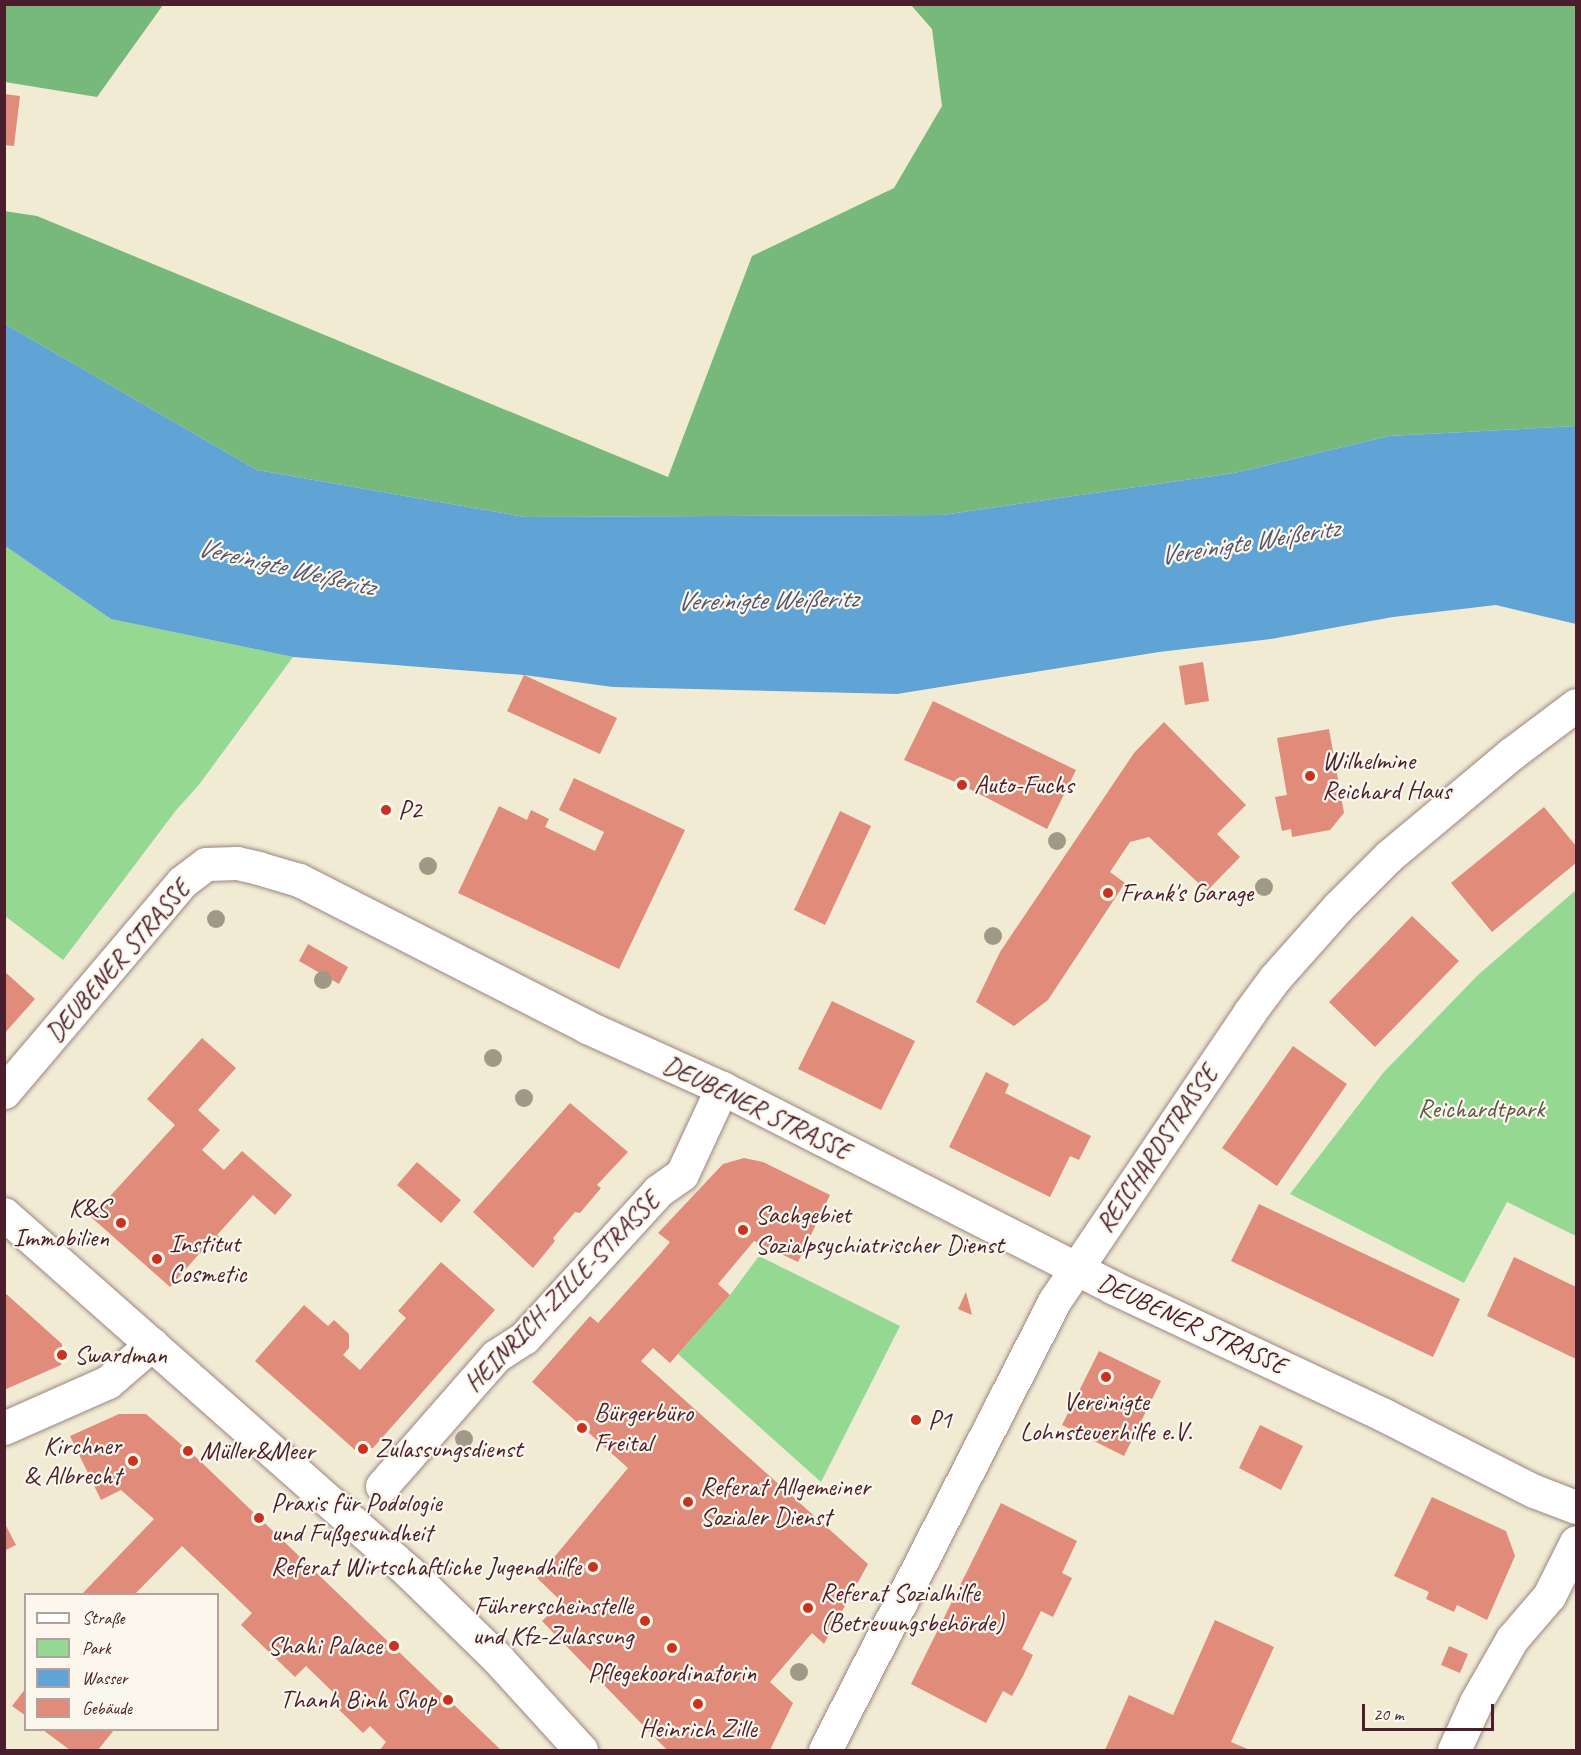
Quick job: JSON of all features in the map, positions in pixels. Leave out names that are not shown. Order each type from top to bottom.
[{"type":"street","name":"REICHARDSTRASSE","points":[[825,1750],[1055,1300],[1249,1013],[1283,969],[1338,907],[1389,856],[1511,754],[1576,705]]},
{"type":"street","name":"DEUBENER STRASSE","points":[[4,1092],[182,882],[206,864],[237,863],[299,880],[588,1027],[722,1088],[1076,1269],[1413,1429],[1534,1491],[1576,1507]]},
{"type":"street","name":"HEINRICH-ZILLE-STRASSE","points":[[382,1486],[496,1356],[524,1338],[658,1191],[682,1174],[722,1088]]},
{"type":"street","points":[[4,1214],[436,1597],[499,1660],[581,1750]]},
{"type":"street","points":[[4,1428],[108,1382],[152,1344]]},
{"type":"street","points":[[1454,1750],[1476,1702],[1512,1638],[1550,1596],[1576,1542]]},
{"type":"green space","points":[[4,5],[163,5],[97,97],[5,82]]},
{"type":"green space","points":[[911,5],[1576,5],[1576,426],[1389,436],[1234,473],[942,515],[525,517],[257,470],[5,324],[4,211],[37,216],[668,477],[752,256],[894,188],[942,106],[932,29]]},
{"type":"green space","points":[[5,546],[111,619],[293,657],[198,786],[177,809],[63,960],[5,916]]},
{"type":"green space","name":"Reichardtpark","points":[[1576,890],[1576,1236],[1507,1202],[1464,1283],[1290,1194],[1383,1073],[1478,975]]},
{"type":"green space","points":[[759,1256],[900,1326],[821,1482],[678,1354],[730,1295]]},
{"type":"water","name":"Vereinigte Weißeritz","points":[[5,324],[257,470],[525,517],[942,515],[1234,473],[1389,436],[1576,426],[1576,624],[1496,605],[1393,617],[1271,639],[1159,652],[897,694],[613,687],[524,675],[293,657],[111,619],[5,546]]},
{"type":"building","points":[[4,94],[20,96],[14,146],[4,145]]},
{"type":"building","points":[[1203,662],[1209,701],[1185,705],[1179,666]]},
{"type":"building","points":[[524,675],[617,718],[600,754],[507,711]]},
{"type":"building","points":[[933,701],[1076,770],[1047,829],[962,785],[904,760]]},
{"type":"building","points":[[1164,722],[1246,805],[1217,834],[1240,857],[1207,891],[1149,837],[1130,842],[1110,872],[1125,883],[1048,1000],[1014,1026],[976,1002],[1000,952],[1134,753]]},
{"type":"building","name":"Wilhelmine Reichard Haus","points":[[1329,729],[1344,813],[1330,830],[1292,837],[1291,829],[1282,831],[1275,797],[1287,795],[1277,738]]},
{"type":"building","points":[[574,778],[685,830],[619,969],[458,893],[499,806],[527,820],[531,810],[549,819],[545,827],[595,851],[604,832],[559,810]]},
{"type":"building","points":[[1544,807],[1576,846],[1576,863],[1492,932],[1451,883]]},
{"type":"building","points":[[840,811],[871,826],[825,925],[794,910]]},
{"type":"building","points":[[1412,916],[1459,961],[1375,1047],[1329,1002]]},
{"type":"building","points":[[308,944],[348,967],[339,984],[299,961]]},
{"type":"building","points":[[4,971],[35,999],[4,1034]]},
{"type":"building","points":[[832,1001],[915,1041],[881,1110],[798,1069]]},
{"type":"building","points":[[202,1038],[236,1068],[198,1110],[220,1130],[202,1150],[224,1170],[242,1151],[292,1195],[275,1215],[253,1195],[217,1235],[226,1244],[217,1253],[207,1245],[170,1287],[91,1217],[175,1125],[147,1099]]},
{"type":"building","points":[[1293,1046],[1347,1084],[1277,1186],[1222,1148]]},
{"type":"building","points":[[986,1072],[1009,1084],[1005,1093],[1091,1136],[1079,1160],[1070,1156],[1050,1197],[949,1147]]},
{"type":"building","points":[[570,1103],[628,1152],[597,1185],[601,1188],[580,1213],[575,1212],[553,1238],[555,1241],[533,1268],[473,1212]]},
{"type":"building","points":[[744,1158],[763,1162],[830,1195],[798,1262],[754,1241],[718,1284],[730,1295],[670,1363],[653,1348],[641,1361],[868,1564],[824,1644],[812,1633],[770,1682],[793,1703],[770,1750],[667,1750],[542,1621],[562,1602],[537,1578],[628,1468],[532,1382],[590,1316],[598,1323],[661,1253],[670,1242],[658,1233],[723,1164]]},
{"type":"building","points":[[417,1162],[461,1200],[441,1223],[397,1185]]},
{"type":"building","points":[[1259,1204],[1460,1299],[1433,1357],[1231,1261]]},
{"type":"building","points":[[1514,1257],[1576,1287],[1576,1359],[1487,1316]]},
{"type":"building","points":[[441,1262],[495,1310],[373,1448],[355,1450],[255,1361],[304,1305],[328,1326],[334,1320],[349,1334],[349,1348],[343,1355],[360,1370],[406,1318],[398,1311]]},
{"type":"building","points":[[4,1292],[62,1344],[61,1365],[4,1390]]},
{"type":"building","points":[[966,1292],[972,1315],[958,1309]]},
{"type":"building","points":[[1099,1351],[1161,1381],[1124,1456],[1062,1425]]},
{"type":"building","points":[[119,1414],[146,1414],[198,1459],[501,1750],[380,1750],[386,1742],[370,1726],[363,1733],[333,1704],[339,1698],[306,1666],[295,1677],[241,1625],[252,1613],[182,1546],[136,1593],[83,1593],[154,1519],[121,1490],[101,1500],[70,1436]]},
{"type":"building","points":[[1260,1425],[1303,1446],[1281,1490],[1239,1468]]},
{"type":"building","points":[[1432,1497],[1506,1531],[1515,1556],[1487,1620],[1457,1605],[1454,1612],[1426,1599],[1429,1592],[1394,1576]]},
{"type":"building","points":[[1001,1503],[1077,1541],[1062,1573],[1072,1578],[1053,1617],[1041,1611],[1022,1649],[1033,1655],[1023,1676],[1012,1696],[1003,1691],[986,1723],[911,1684]]},
{"type":"building","points":[[4,1522],[16,1545],[4,1551]]},
{"type":"building","points":[[1215,1620],[1274,1647],[1231,1742],[1250,1750],[1105,1750],[1129,1695],[1173,1715]]},
{"type":"building","points":[[1449,1646],[1468,1654],[1460,1673],[1441,1665]]},
{"type":"building","points":[[24,1691],[24,1715],[12,1706]]},
{"type":"building","points":[[44,1731],[113,1731],[98,1750],[70,1750]]},
{"type":"place","name":"Wilhelmine Reichard Haus","points":[[1310,776]]},
{"type":"place","name":"Auto-Fuchs","points":[[962,785]]},
{"type":"place","name":"P2","points":[[386,810]]},
{"type":"place","name":"Frank's Garage","points":[[1108,893]]},
{"type":"place","name":"K&S Immobilien","points":[[121,1223]]},
{"type":"place","name":"Sachgebiet Sozialpsychiatrischer Dienst","points":[[743,1230]]},
{"type":"place","name":"Institut Cosmetic","points":[[157,1259]]},
{"type":"place","name":"Swardman","points":[[62,1355]]},
{"type":"place","name":"Vereinigte Lohnsteuerhilfe e.V.","points":[[1106,1377]]},
{"type":"place","name":"P1","points":[[916,1420]]},
{"type":"place","name":"Bürgerbüro Freital","points":[[582,1428]]},
{"type":"place","name":"Zulassungsdienst","points":[[363,1449]]},
{"type":"place","name":"Müller&Meer","points":[[188,1451]]},
{"type":"place","name":"Kirchner & Albrecht","points":[[133,1461]]},
{"type":"place","name":"Referat Allgemeiner Sozialer Dienst","points":[[688,1502]]},
{"type":"place","name":"Praxis für Podologie und Fußgesundheit","points":[[259,1518]]},
{"type":"place","name":"Referat Wirtschaftliche Jugendhilfe","points":[[593,1567]]},
{"type":"place","name":"Referat Sozialhilfe (Betreuungsbehörde)","points":[[808,1608]]},
{"type":"place","name":"Führerscheinstelle und Kfz-Zulassung","points":[[645,1621]]},
{"type":"place","name":"Shahi Palace","points":[[394,1646]]},
{"type":"place","name":"Pflegekoordinatorin","points":[[672,1648]]},
{"type":"place","name":"Thanh Binh Shop","points":[[448,1700]]},
{"type":"place","name":"Heinrich Zille","points":[[698,1704]]}]
